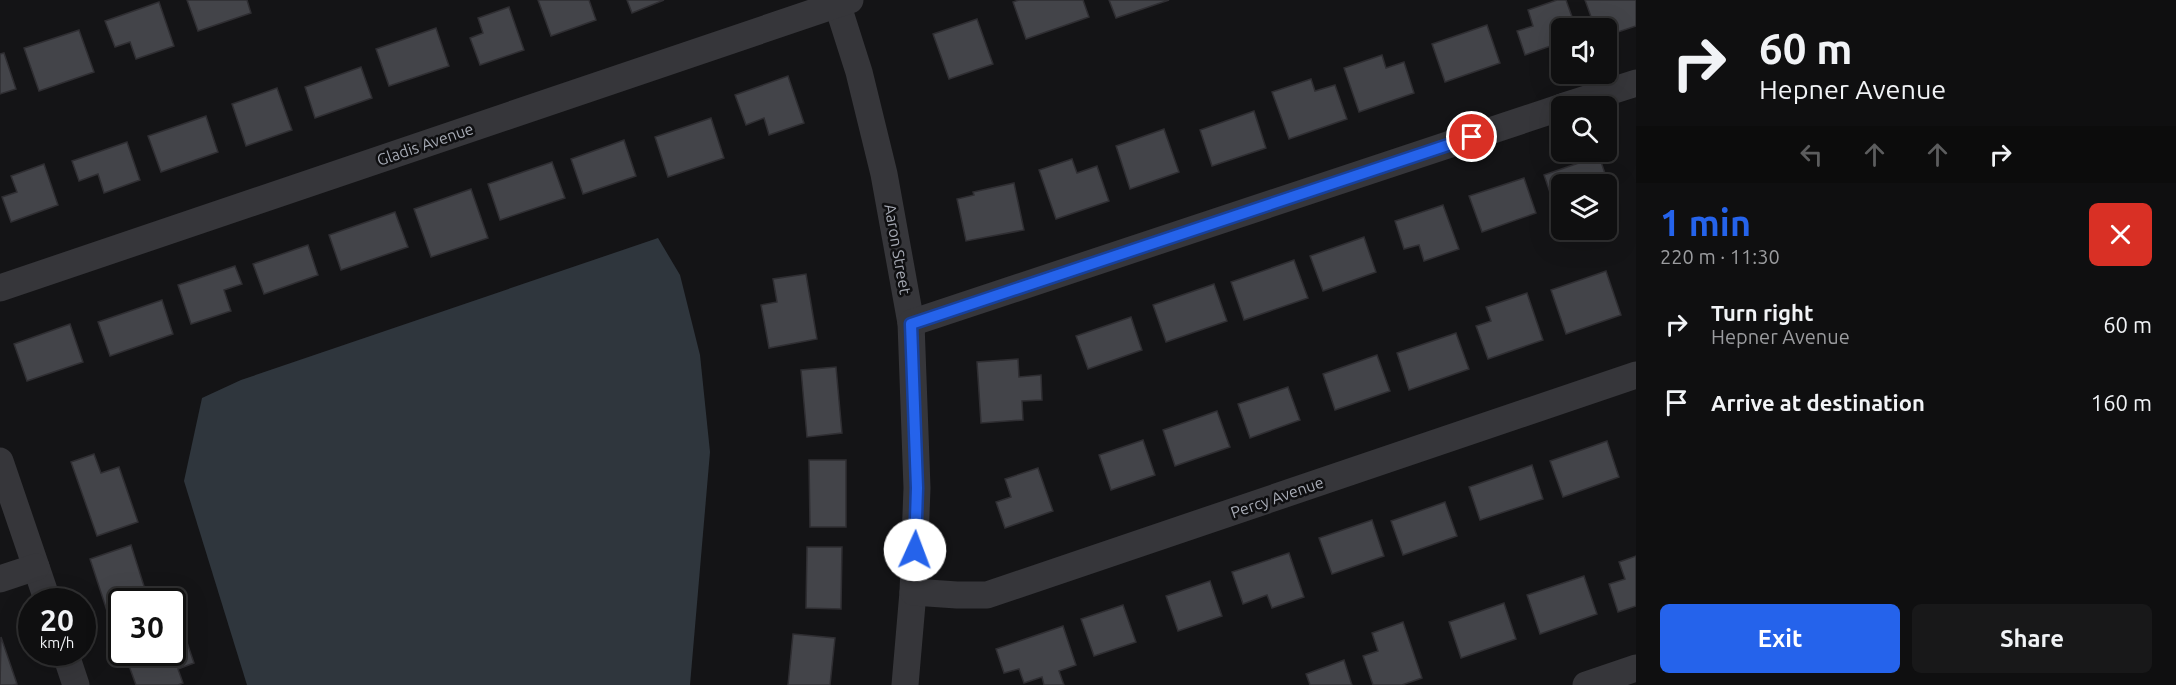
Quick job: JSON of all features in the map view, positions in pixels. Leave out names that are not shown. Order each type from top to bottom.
[{"type":"street","name":"Gladis Avenue","points":[[0,288],[841,1]]},
{"type":"street","name":"Aaron Street","points":[[841,1],[884,174],[911,324],[917,488],[913,592],[905,685]]},
{"type":"street","points":[[1596,96],[1636,83]]},
{"type":"street","points":[[911,324],[1551,111]]},
{"type":"street","name":"Percy Avenue","points":[[913,592],[987,595],[1636,375]]},
{"type":"street","points":[[0,460],[43,588]]},
{"type":"street","points":[[0,579],[36,567]]},
{"type":"street","points":[[70,666],[76,685]]},
{"type":"street","points":[[1586,685],[1636,668]]},
{"type":"shaded area","points":[[658,238],[680,275],[700,355],[710,452],[690,685],[247,685],[184,481],[202,398],[241,380]]},
{"type":"building","points":[[187,0],[247,0],[251,13],[198,31]]},
{"type":"building","points":[[538,0],[589,0],[596,20],[551,36]]},
{"type":"building","points":[[627,0],[664,0],[632,13]]},
{"type":"building","points":[[1019,0],[1083,0],[1089,17],[1026,39],[1013,2]]},
{"type":"building","points":[[1109,0],[1169,0],[1116,18]]},
{"type":"building","points":[[1557,0],[1566,0],[1572,18],[1551,18],[1551,46],[1525,55],[1517,31],[1533,26],[1528,10]]},
{"type":"building","points":[[1585,0],[1636,0],[1636,26],[1617,32],[1617,18],[1591,18]]},
{"type":"building","points":[[159,2],[174,46],[136,59],[130,42],[115,47],[105,21]]},
{"type":"building","points":[[509,7],[524,50],[480,65],[470,38],[483,33],[478,18]]},
{"type":"building","points":[[977,19],[993,64],[949,79],[933,34]]},
{"type":"building","points":[[1487,25],[1500,63],[1445,82],[1432,44]]},
{"type":"building","points":[[436,28],[449,66],[389,86],[376,49]]},
{"type":"building","points":[[79,30],[94,72],[39,91],[24,48]]},
{"type":"building","points":[[4,53],[16,89],[0,94],[0,54]]},
{"type":"building","points":[[1382,55],[1386,68],[1404,62],[1414,93],[1359,112],[1344,68]]},
{"type":"building","points":[[361,67],[372,98],[315,118],[305,87]]},
{"type":"building","points":[[788,76],[804,123],[769,135],[764,118],[746,125],[735,95]]},
{"type":"building","points":[[1311,79],[1315,91],[1335,85],[1347,119],[1289,139],[1272,92]]},
{"type":"building","points":[[277,88],[292,130],[246,146],[232,104]]},
{"type":"building","points":[[1254,111],[1266,148],[1212,166],[1200,130]]},
{"type":"building","points":[[206,116],[218,152],[161,172],[148,136]]},
{"type":"building","points":[[711,118],[724,158],[668,177],[655,137]]},
{"type":"building","points":[[1164,129],[1179,172],[1130,189],[1116,146]]},
{"type":"building","points":[[624,140],[636,176],[583,194],[571,159]]},
{"type":"building","points":[[127,142],[140,180],[104,193],[98,174],[79,181],[72,161]]},
{"type":"building","points":[[1072,159],[1077,173],[1097,166],[1109,201],[1056,219],[1039,170]]},
{"type":"building","points":[[552,162],[565,198],[500,220],[488,184]]},
{"type":"building","points":[[1582,162],[1601,162],[1605,174],[1551,174],[1551,195],[1544,175]]},
{"type":"building","points":[[44,164],[58,205],[11,222],[2,197],[17,192],[11,176]]},
{"type":"building","points":[[1524,178],[1536,213],[1482,232],[1469,196]]},
{"type":"building","points":[[1014,183],[1024,230],[966,241],[957,199],[974,195],[973,192]]},
{"type":"building","points":[[471,189],[488,238],[431,257],[414,209]]},
{"type":"building","points":[[1443,205],[1459,249],[1424,261],[1419,245],[1404,249],[1395,221]]},
{"type":"building","points":[[395,212],[408,247],[341,270],[329,235]]},
{"type":"building","points":[[1364,237],[1376,272],[1323,291],[1310,256]]},
{"type":"building","points":[[308,245],[318,275],[264,294],[253,264]]},
{"type":"building","points":[[1294,260],[1308,298],[1244,320],[1231,282]]},
{"type":"building","points":[[235,266],[242,284],[224,290],[231,311],[191,324],[178,285]]},
{"type":"building","points":[[1606,271],[1621,315],[1566,334],[1551,290]]},
{"type":"building","points":[[806,274],[817,339],[769,348],[761,305],[777,302],[773,279]]},
{"type":"building","points":[[1214,284],[1227,321],[1166,342],[1153,305]]},
{"type":"building","points":[[1527,293],[1543,340],[1488,359],[1476,326],[1491,321],[1486,307]]},
{"type":"building","points":[[162,300],[173,334],[110,356],[98,322]]},
{"type":"building","points":[[1131,317],[1142,350],[1088,369],[1076,336]]},
{"type":"building","points":[[70,324],[83,362],[27,381],[14,344]]},
{"type":"building","points":[[1456,333],[1469,369],[1409,390],[1397,353]]},
{"type":"building","points":[[1377,355],[1390,391],[1335,410],[1323,374]]},
{"type":"building","points":[[1018,359],[1019,377],[1041,375],[1042,400],[1022,401],[1023,420],[981,423],[977,362]]},
{"type":"building","points":[[836,367],[842,433],[807,437],[801,370]]},
{"type":"building","points":[[1288,387],[1300,420],[1250,438],[1238,404]]},
{"type":"building","points":[[1217,411],[1230,447],[1175,466],[1163,430]]},
{"type":"building","points":[[1143,440],[1155,475],[1111,490],[1099,455]]},
{"type":"building","points":[[1607,441],[1619,477],[1563,497],[1550,461]]},
{"type":"building","points":[[94,454],[101,473],[119,467],[138,522],[97,536],[71,462]]},
{"type":"building","points":[[809,460],[846,460],[846,527],[810,527]]},
{"type":"building","points":[[1532,465],[1543,499],[1480,520],[1469,487]]},
{"type":"building","points":[[1038,468],[1053,511],[1005,528],[996,502],[1011,497],[1005,479]]},
{"type":"building","points":[[1445,502],[1457,536],[1403,555],[1391,521]]},
{"type":"building","points":[[1372,520],[1384,556],[1332,574],[1319,538]]},
{"type":"building","points":[[131,545],[145,588],[108,588],[108,614],[90,559]]},
{"type":"building","points":[[807,547],[842,547],[841,609],[806,608]]},
{"type":"building","points":[[1289,553],[1304,597],[1272,608],[1267,595],[1243,604],[1232,572]]},
{"type":"building","points":[[1636,556],[1636,606],[1618,612],[1609,584],[1625,579],[1619,562]]},
{"type":"building","points":[[1584,576],[1597,614],[1540,634],[1527,595]]},
{"type":"building","points":[[1210,581],[1222,616],[1178,631],[1166,596]]},
{"type":"building","points":[[1504,603],[1516,639],[1461,658],[1449,622]]},
{"type":"building","points":[[1123,605],[1136,642],[1094,656],[1081,619]]},
{"type":"building","points":[[1403,622],[1422,678],[1402,685],[1373,685],[1363,656],[1378,651],[1372,633]]},
{"type":"building","points":[[1063,626],[1076,665],[1059,671],[1064,685],[1044,685],[1042,677],[1024,683],[1019,669],[1004,673],[996,649]]},
{"type":"building","points":[[793,634],[835,638],[830,685],[788,685]]},
{"type":"building","points":[[1,637],[17,684],[0,685]]},
{"type":"building","points":[[186,640],[194,663],[186,666]]},
{"type":"building","points":[[1344,660],[1352,685],[1310,685],[1306,674]]},
{"type":"building","points":[[129,666],[186,666],[178,669],[183,683],[178,685],[136,685]]},
{"type":"route","points":[[915,550],[917,488],[911,324],[1472,137]]}]
